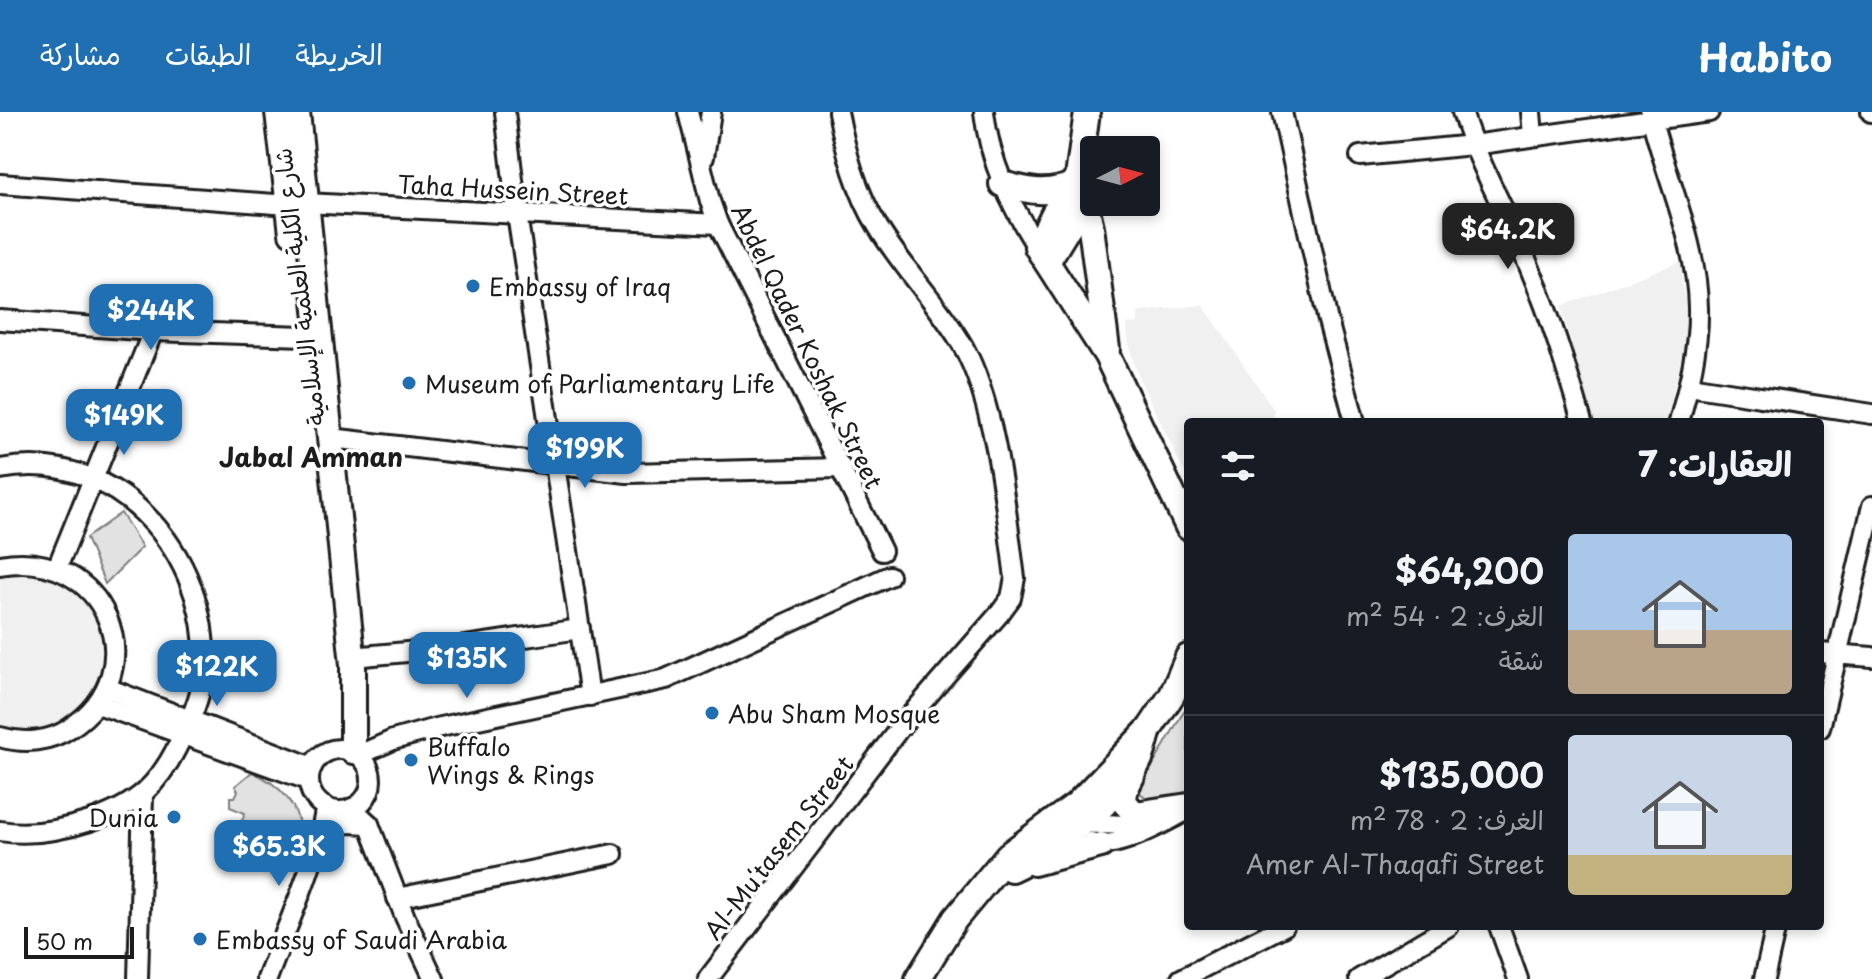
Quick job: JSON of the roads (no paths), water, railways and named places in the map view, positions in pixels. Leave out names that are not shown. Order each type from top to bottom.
[{"type":"main road","name":"شارع الكلية العلمية الإسلامية","points":[[278,112],[297,204],[331,438],[352,657],[350,752]]},
{"type":"main road","name":"شارع الكلية العلمية الإسلامية","points":[[297,112],[297,204],[305,336],[330,577],[340,719],[350,752]]},
{"type":"main road","points":[[1087,112],[1072,221],[1042,254],[1107,356],[1184,519]]},
{"type":"main road","points":[[1002,184],[1034,193],[1046,193],[1059,191],[1077,180]]},
{"type":"main road","points":[[1077,180],[1091,227],[1107,356]]},
{"type":"main road","points":[[1016,867],[1073,820],[1150,728],[1172,695],[1184,666]]},
{"type":"main road","points":[[1150,728],[1139,762],[1125,790],[1124,802],[1135,814],[1184,808]]},
{"type":"main road","points":[[918,979],[955,919],[1016,848],[1073,820],[1117,792],[1139,762]]},
{"type":"main road","points":[[987,879],[1016,867],[1101,845]]},
{"type":"street","points":[[505,112],[517,214],[590,696]]},
{"type":"street","points":[[688,112],[702,171]]},
{"type":"street","name":"Abdel Qader Koshak Street","points":[[711,112],[702,171],[718,224],[882,551]]},
{"type":"street","name":"Al-Muʻtasem Street","points":[[708,979],[902,725],[1000,613],[1011,598],[1015,578],[989,419],[975,373],[963,347],[867,208],[849,159],[838,112]]},
{"type":"street","points":[[984,112],[991,153],[1002,184],[1042,254]]},
{"type":"street","points":[[1282,112],[1327,317],[1354,418]]},
{"type":"street","points":[[1462,112],[1473,145],[1533,275],[1581,418]]},
{"type":"street","points":[[1531,112],[1533,136]]},
{"type":"street","points":[[1360,156],[1473,145],[1651,116],[1709,112]]},
{"type":"street","points":[[1651,116],[1684,222],[1698,298],[1698,335],[1680,418]]},
{"type":"street","name":"Taha Hussein Street","points":[[0,184],[297,204],[718,224]]},
{"type":"street","points":[[0,320],[153,331],[305,336]]},
{"type":"street","points":[[57,568],[153,331]]},
{"type":"street","points":[[1689,386],[1872,414]]},
{"type":"street","points":[[331,438],[627,473],[842,468]]},
{"type":"street","points":[[0,469],[60,468],[92,479],[125,496],[148,515],[178,557],[196,596],[204,636],[202,683],[187,728],[168,766],[143,796],[117,812],[68,828],[38,832],[0,831]]},
{"type":"street","points":[[1824,691],[1828,654],[1872,506]]},
{"type":"street","points":[[0,565],[38,562],[75,577],[102,607],[110,625],[113,655],[102,696],[84,719],[63,733],[39,740],[14,741],[0,737]]},
{"type":"street","points":[[350,752],[370,770],[370,788],[366,797],[352,808],[326,807],[313,794],[310,774],[324,753],[350,752],[436,728],[675,676],[889,576]]},
{"type":"street","points":[[352,657],[451,648],[580,629]]},
{"type":"street","points":[[1828,654],[1872,657]]},
{"type":"street","points":[[102,696],[310,774]]},
{"type":"street","points":[[138,979],[143,796]]},
{"type":"street","points":[[267,979],[322,830],[326,807]]},
{"type":"street","points":[[352,808],[369,824],[397,898],[434,979]]},
{"type":"street","points":[[1073,820],[1093,843],[1114,844],[1155,827],[1184,810]]},
{"type":"street","points":[[1073,820],[1155,827]]},
{"type":"street","points":[[322,830],[347,823],[369,824]]},
{"type":"street","points":[[397,898],[613,854]]},
{"type":"street","points":[[1181,979],[1276,930]]},
{"type":"street","points":[[1359,979],[1442,930]]},
{"type":"street","points":[[1500,930],[1518,979]]},
{"type":"street","points":[[1764,979],[1775,930]]},
{"type":"place","name":"Embassy of Iraq","points":[[473,286]]},
{"type":"place","name":"Museum of Parliamentary Life","points":[[409,383]]},
{"type":"place","name":"Abu Sham Mosque","points":[[712,713]]},
{"type":"place","name":"Buffalo Wings & Rings","points":[[411,760]]},
{"type":"place","name":"Dunia","points":[[174,817]]},
{"type":"place","name":"Embassy of Saudi Arabia","points":[[200,939]]},
{"type":"district","name":"Jabal Amman","points":[[311,456]]}]
